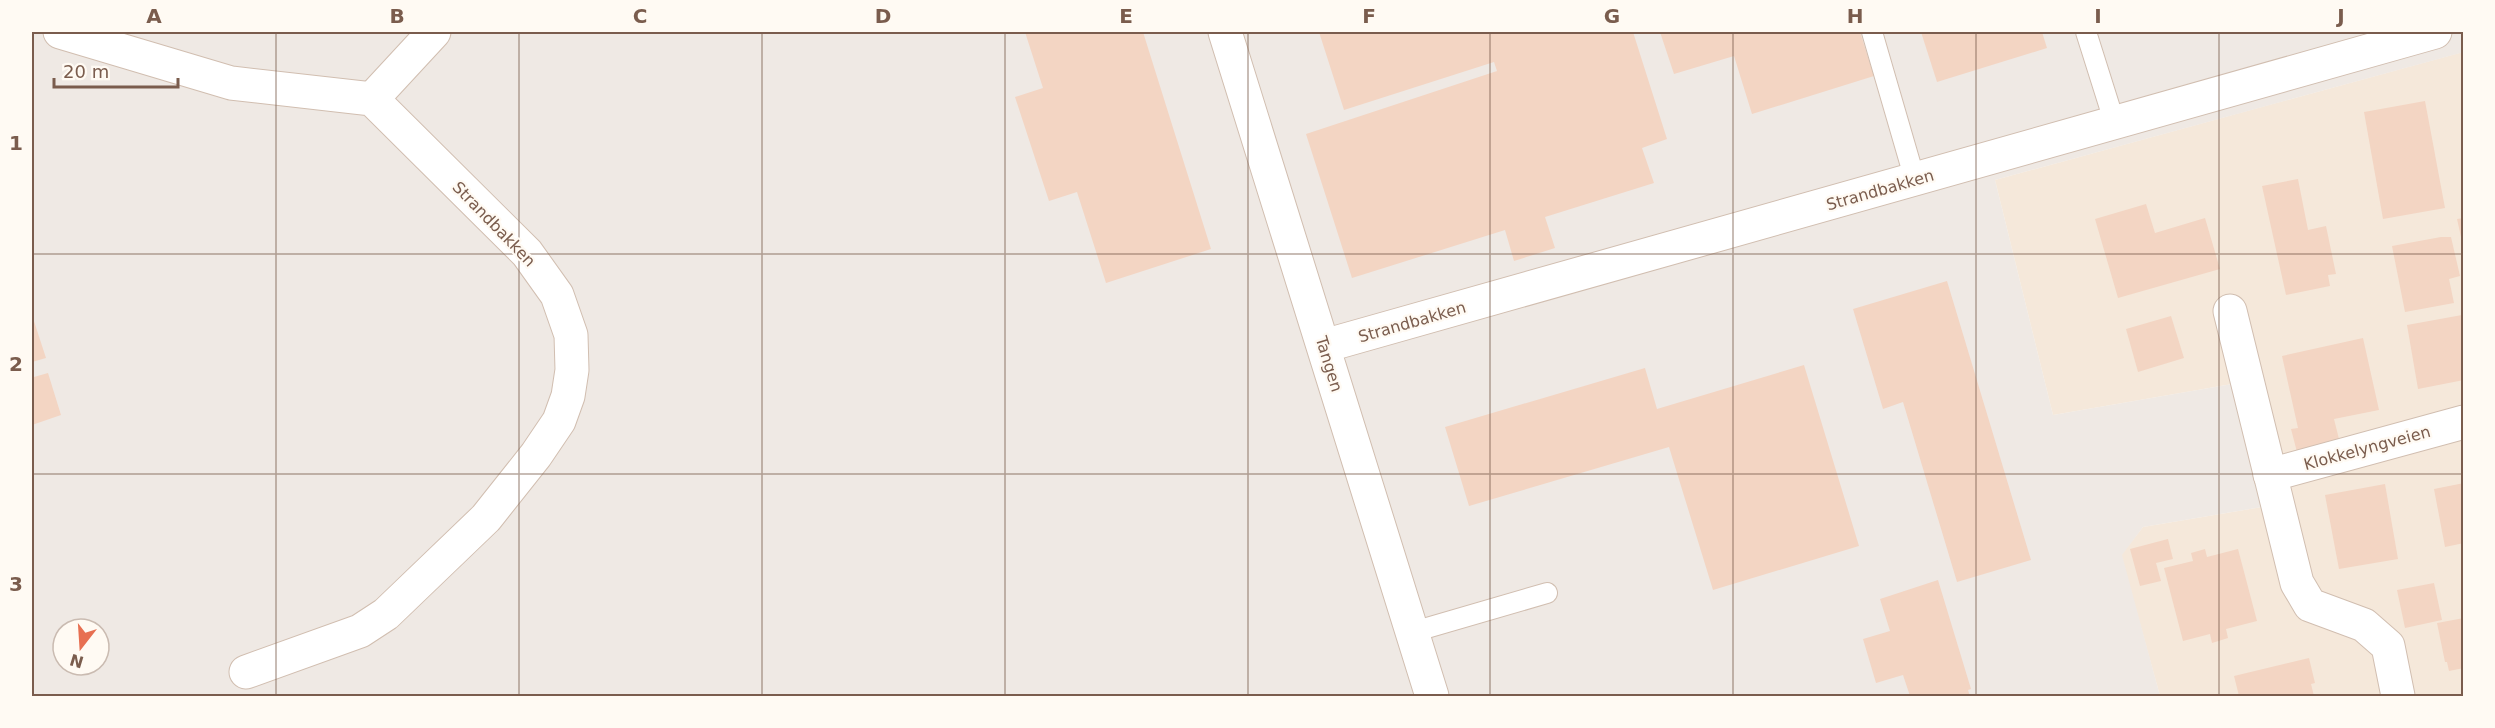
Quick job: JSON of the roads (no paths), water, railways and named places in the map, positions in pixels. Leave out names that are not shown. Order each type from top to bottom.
[{"type":"street","points":[[60,32],[231,83],[372,99],[434,32]]},
{"type":"street","name":"Tangen","points":[[1225,32],[1432,696]]},
{"type":"street","name":"Strandbakken","points":[[1324,346],[2115,124],[2423,34]]},
{"type":"street","name":"Strandbakken","points":[[246,672],[360,631],[386,614],[486,518],[536,455],[559,421],[568,396],[572,370],[570,335],[557,295],[527,253],[372,99]]},
{"type":"street","points":[[2230,311],[2297,583],[2310,605],[2364,625],[2388,646],[2398,696]]},
{"type":"street","name":"Klokkelyngveien","points":[[2270,475],[2463,422]]},
{"type":"lane","points":[[1872,32],[1915,180]]},
{"type":"lane","points":[[2086,32],[2115,124]]},
{"type":"lane","points":[[1413,632],[1547,593]]}]
